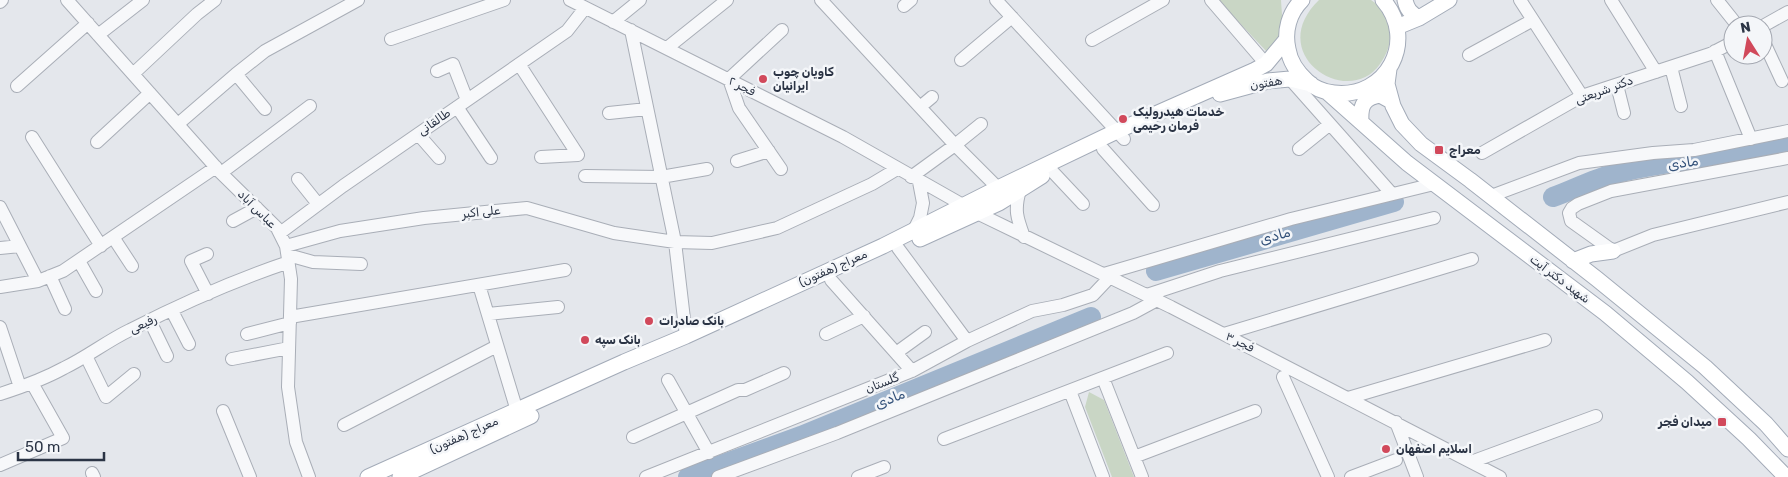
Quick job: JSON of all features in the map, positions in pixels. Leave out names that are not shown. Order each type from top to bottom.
[{"type":"main road","points":[[1286,0],[1288,23],[1286,40],[1289,57],[1298,73],[1311,84],[1327,92],[1344,94],[1361,90],[1377,82],[1388,69],[1395,56],[1398,42],[1397,27],[1394,16],[1383,0]]},
{"type":"main road","points":[[1288,23],[1295,7],[1302,0]]},
{"type":"main road","points":[[1405,0],[1406,8],[1419,18]]},
{"type":"main road","points":[[1397,27],[1419,18],[1449,0]]},
{"type":"main road","name":"معراج (هفتون)","points":[[368,477],[517,411],[831,280],[898,248],[977,214],[1039,178],[1103,148],[1121,135],[1266,64],[1286,40]]},
{"type":"main road","name":"شهید دکتر آیت","points":[[1388,69],[1387,84],[1391,101],[1402,124],[1421,144],[1573,260],[1705,367],[1766,424],[1788,449]]},
{"type":"main road","name":"هفتون","points":[[1222,93],[1268,81],[1290,79],[1311,84]]},
{"type":"main road","name":"شهید دکتر آیت","points":[[1327,92],[1407,163],[1605,313],[1687,382],[1749,439],[1786,477]]},
{"type":"main road","name":"معراج (هفتون)","points":[[400,477],[686,336],[913,232],[998,188],[1222,93]]},
{"type":"main road","points":[[1361,121],[1360,110],[1368,99],[1380,95],[1391,101]]},
{"type":"main road","points":[[1573,260],[1591,254],[1613,251]]},
{"type":"main road","points":[[1597,279],[1603,263],[1613,251]]},
{"type":"street","name":"عباس آباد","points":[[67,0],[218,170],[280,232],[288,254],[291,279],[288,387],[296,442],[309,477]]},
{"type":"street","points":[[98,35],[143,0]]},
{"type":"street","points":[[133,74],[197,14],[215,0]]},
{"type":"street","points":[[178,124],[236,74],[265,52],[358,0]]},
{"type":"street","points":[[391,39],[504,0]]},
{"type":"street","name":"فجر ۲","points":[[570,0],[843,136],[915,180],[964,205],[977,214]]},
{"type":"street","points":[[614,22],[640,0]]},
{"type":"street","points":[[667,48],[727,0]]},
{"type":"street","points":[[821,0],[955,145],[998,188]]},
{"type":"street","points":[[996,0],[1121,135]]},
{"type":"street","points":[[1092,40],[1164,0]]},
{"type":"street","points":[[1212,0],[1266,64]]},
{"type":"street","points":[[1520,0],[1582,96]]},
{"type":"street","points":[[1611,0],[1656,72]]},
{"type":"street","points":[[1717,0],[1729,15]]},
{"type":"street","name":"طالقانی","points":[[280,232],[567,31],[585,8]]},
{"type":"street","points":[[1773,20],[1788,12]]},
{"type":"street","points":[[961,60],[1012,17]]},
{"type":"street","points":[[1470,56],[1533,20]]},
{"type":"street","points":[[18,86],[88,23]]},
{"type":"street","points":[[631,30],[675,242],[686,336]]},
{"type":"street","points":[[781,168],[739,108],[729,79],[782,30]]},
{"type":"street","name":"دکتر شریعتی","points":[[1482,153],[1582,96],[1656,72],[1723,47]]},
{"type":"street","points":[[1715,51],[1752,139]]},
{"type":"street","points":[[1773,62],[1782,81]]},
{"type":"street","points":[[437,71],[453,64],[462,103],[491,158]]},
{"type":"street","points":[[519,64],[578,155],[541,158]]},
{"type":"street","points":[[1670,67],[1681,106]]},
{"type":"street","points":[[236,74],[265,108]]},
{"type":"street","points":[[1290,79],[1392,194]]},
{"type":"street","points":[[1617,85],[1624,113]]},
{"type":"street","points":[[97,142],[150,93]]},
{"type":"street","points":[[920,107],[932,96]]},
{"type":"street","points":[[0,287],[38,282],[63,271],[218,170],[310,106]]},
{"type":"street","points":[[610,113],[647,109]]},
{"type":"street","points":[[913,232],[920,218],[923,203],[915,180],[981,124]]},
{"type":"street","points":[[1299,149],[1330,124]]},
{"type":"street","points":[[1491,196],[1580,163],[1653,153],[1694,150],[1788,131]]},
{"type":"street","points":[[418,134],[439,158]]},
{"type":"street","points":[[32,137],[101,246]]},
{"type":"street","points":[[1103,148],[1153,205]]},
{"type":"street","points":[[737,161],[769,151]]},
{"type":"street","points":[[1788,158],[1611,190],[1572,208],[1569,213],[1571,220],[1613,251],[1652,235],[1788,202]]},
{"type":"street","points":[[585,176],[661,177],[707,169]]},
{"type":"street","name":"علی اکبر","points":[[288,254],[340,231],[424,218],[526,208],[614,233],[675,242],[712,243],[777,228],[872,184],[897,169]]},
{"type":"street","points":[[1052,172],[1083,204]]},
{"type":"street","points":[[298,179],[318,204]]},
{"type":"street","points":[[1107,276],[1291,219],[1434,184]]},
{"type":"street","points":[[1020,190],[1016,214],[1024,237]]},
{"type":"street","points":[[0,207],[38,282]]},
{"type":"street","points":[[233,220],[257,208]]},
{"type":"street","name":"فجر ۳","points":[[977,214],[1224,334],[1500,477]]},
{"type":"street","points":[[718,477],[836,433],[1133,313],[1152,298],[1220,271],[1434,218]]},
{"type":"street","points":[[114,238],[132,266]]},
{"type":"street","points":[[0,248],[20,246]]},
{"type":"street","points":[[898,248],[967,341]]},
{"type":"street","points":[[207,254],[191,261],[208,294]]},
{"type":"street","points":[[288,254],[313,262],[361,264]]},
{"type":"street","name":"رفیعی","points":[[0,394],[64,369],[129,330],[256,273],[288,254]]},
{"type":"street","points":[[1224,334],[1472,259]]},
{"type":"street","points":[[79,261],[96,291]]},
{"type":"street","points":[[247,334],[290,320],[565,270]]},
{"type":"street","points":[[50,276],[65,309]]},
{"type":"street","name":"گلستان","points":[[646,477],[912,371],[967,341],[1032,311],[1063,306],[1093,295],[1107,276]]},
{"type":"street","points":[[831,280],[912,371]]},
{"type":"street","points":[[479,285],[517,411]]},
{"type":"street","points":[[488,314],[558,307]]},
{"type":"street","points":[[172,311],[189,344]]},
{"type":"street","points":[[826,334],[864,316]]},
{"type":"street","points":[[150,321],[167,356]]},
{"type":"street","points":[[0,327],[26,385],[63,438],[0,465]]},
{"type":"street","points":[[896,353],[925,332]]},
{"type":"street","points":[[1348,398],[1545,340]]},
{"type":"street","points":[[344,425],[498,346]]},
{"type":"street","points":[[232,359],[289,348]]},
{"type":"street","points":[[944,439],[1167,353]]},
{"type":"street","points":[[86,356],[106,397],[134,374]]},
{"type":"street","points":[[633,438],[738,390],[745,390],[784,373]]},
{"type":"street","points":[[1283,377],[1328,477]]},
{"type":"street","points":[[1103,378],[1142,477]]},
{"type":"street","points":[[668,380],[709,453]]},
{"type":"street","points":[[1070,391],[1101,477]]},
{"type":"street","points":[[1134,457],[1255,410]]},
{"type":"street","points":[[222,411],[250,477]]},
{"type":"street","points":[[1471,462],[1596,416]]},
{"type":"street","points":[[1396,422],[1417,477]]},
{"type":"street","points":[[1351,477],[1396,460]]},
{"type":"street","points":[[858,477],[884,466]]},
{"type":"green space","points":[[1218,0],[1281,0],[1283,30],[1267,52]]},
{"type":"green space","points":[[1319,0],[1371,0],[1382,11],[1387,21],[1390,40],[1386,54],[1380,64],[1366,77],[1349,81],[1332,78],[1316,70],[1305,56],[1300,39],[1304,20]]},
{"type":"green space","points":[[1089,392],[1104,400],[1134,477],[1112,477],[1085,407]]},
{"type":"waterway","name":"مادی","points":[[1553,197],[1598,179],[1636,169],[1788,147]]},
{"type":"waterway","name":"مادی","points":[[1156,271],[1394,202]]},
{"type":"waterway","name":"مادی","points":[[688,477],[801,436],[1091,317]]},
{"type":"place","name":"کاویان چوب ایرانیان","points":[[763,79]]},
{"type":"place","name":"خدمات هیدرولیک فرمان رحیمی","points":[[1123,119]]},
{"type":"place","name":"معراج","points":[[1439,150]]},
{"type":"place","name":"بانک صادرات","points":[[649,321]]},
{"type":"place","name":"بانک سپه","points":[[585,340]]},
{"type":"place","name":"میدان فجر","points":[[1722,422]]},
{"type":"place","name":"اسلایم اصفهان","points":[[1386,449]]}]
